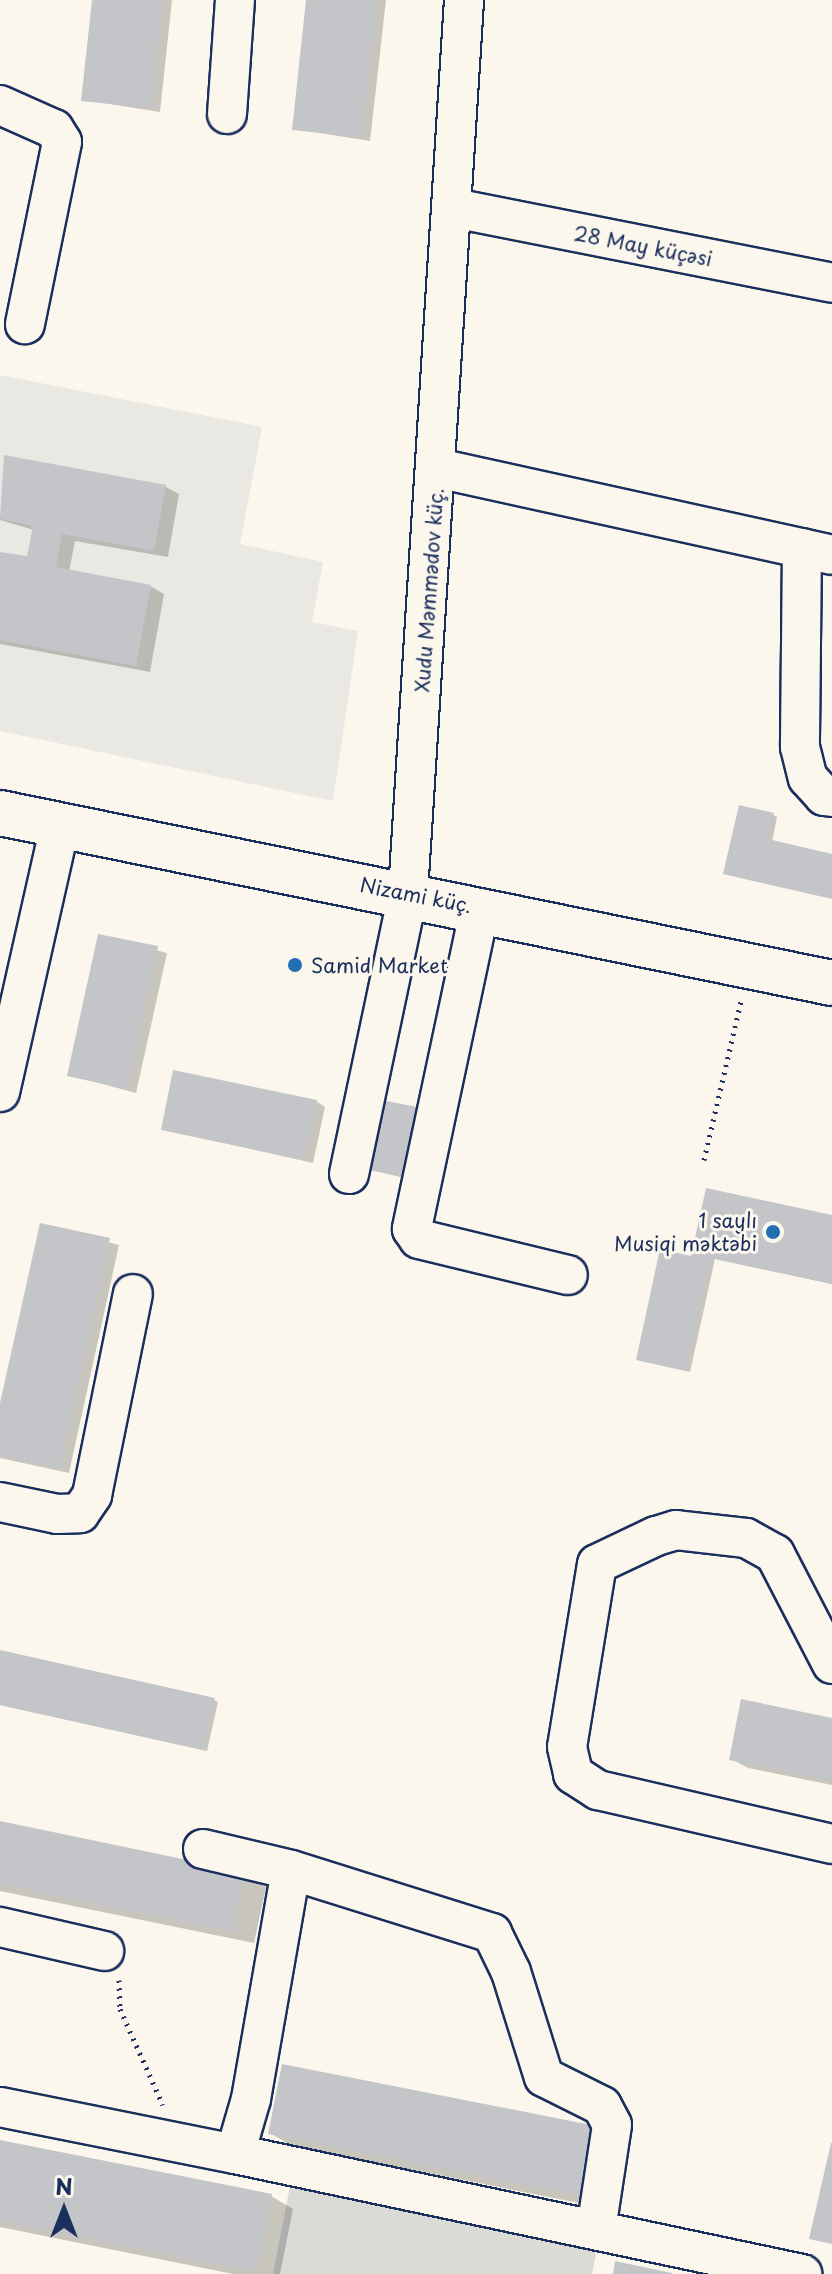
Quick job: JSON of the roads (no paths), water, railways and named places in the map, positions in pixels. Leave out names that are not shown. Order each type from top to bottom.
[{"type":"main road","name":"Nizami küç.","points":[[0,813],[408,893],[832,983]]},
{"type":"street","points":[[227,114],[235,0]]},
{"type":"street","name":"Xudu Məmmədov küç.","points":[[349,1174],[408,893],[454,208],[464,0]]},
{"type":"street","points":[[0,105],[54,129],[62,142],[25,324]]},
{"type":"street","name":"28 May küçəsi","points":[[454,208],[832,283]]},
{"type":"street","points":[[437,468],[817,552],[800,747],[808,778],[824,796],[832,797]]},
{"type":"street","points":[[0,1092],[60,826]]},
{"type":"street","points":[[480,908],[412,1229],[419,1239],[568,1275]]},
{"type":"street","points":[[0,1502],[57,1514],[80,1513],[92,1495],[133,1294]]},
{"type":"street","points":[[832,1664],[775,1554],[746,1538],[676,1530],[656,1536],[597,1564],[567,1747],[573,1774],[598,1790],[832,1844]]},
{"type":"street","points":[[203,1849],[291,1870],[492,1933],[511,1972],[544,2077],[602,2106],[612,2125],[596,2230]]},
{"type":"street","points":[[235,2154],[251,2099],[291,1870]]},
{"type":"street","points":[[0,1927],[104,1951]]},
{"type":"street","points":[[0,2107],[180,2142],[802,2274]]},
{"type":"place","name":"Samid Market","points":[[295,965]]},
{"type":"place","name":"1 saylı Musiqi məktəbi","points":[[773,1232]]}]
